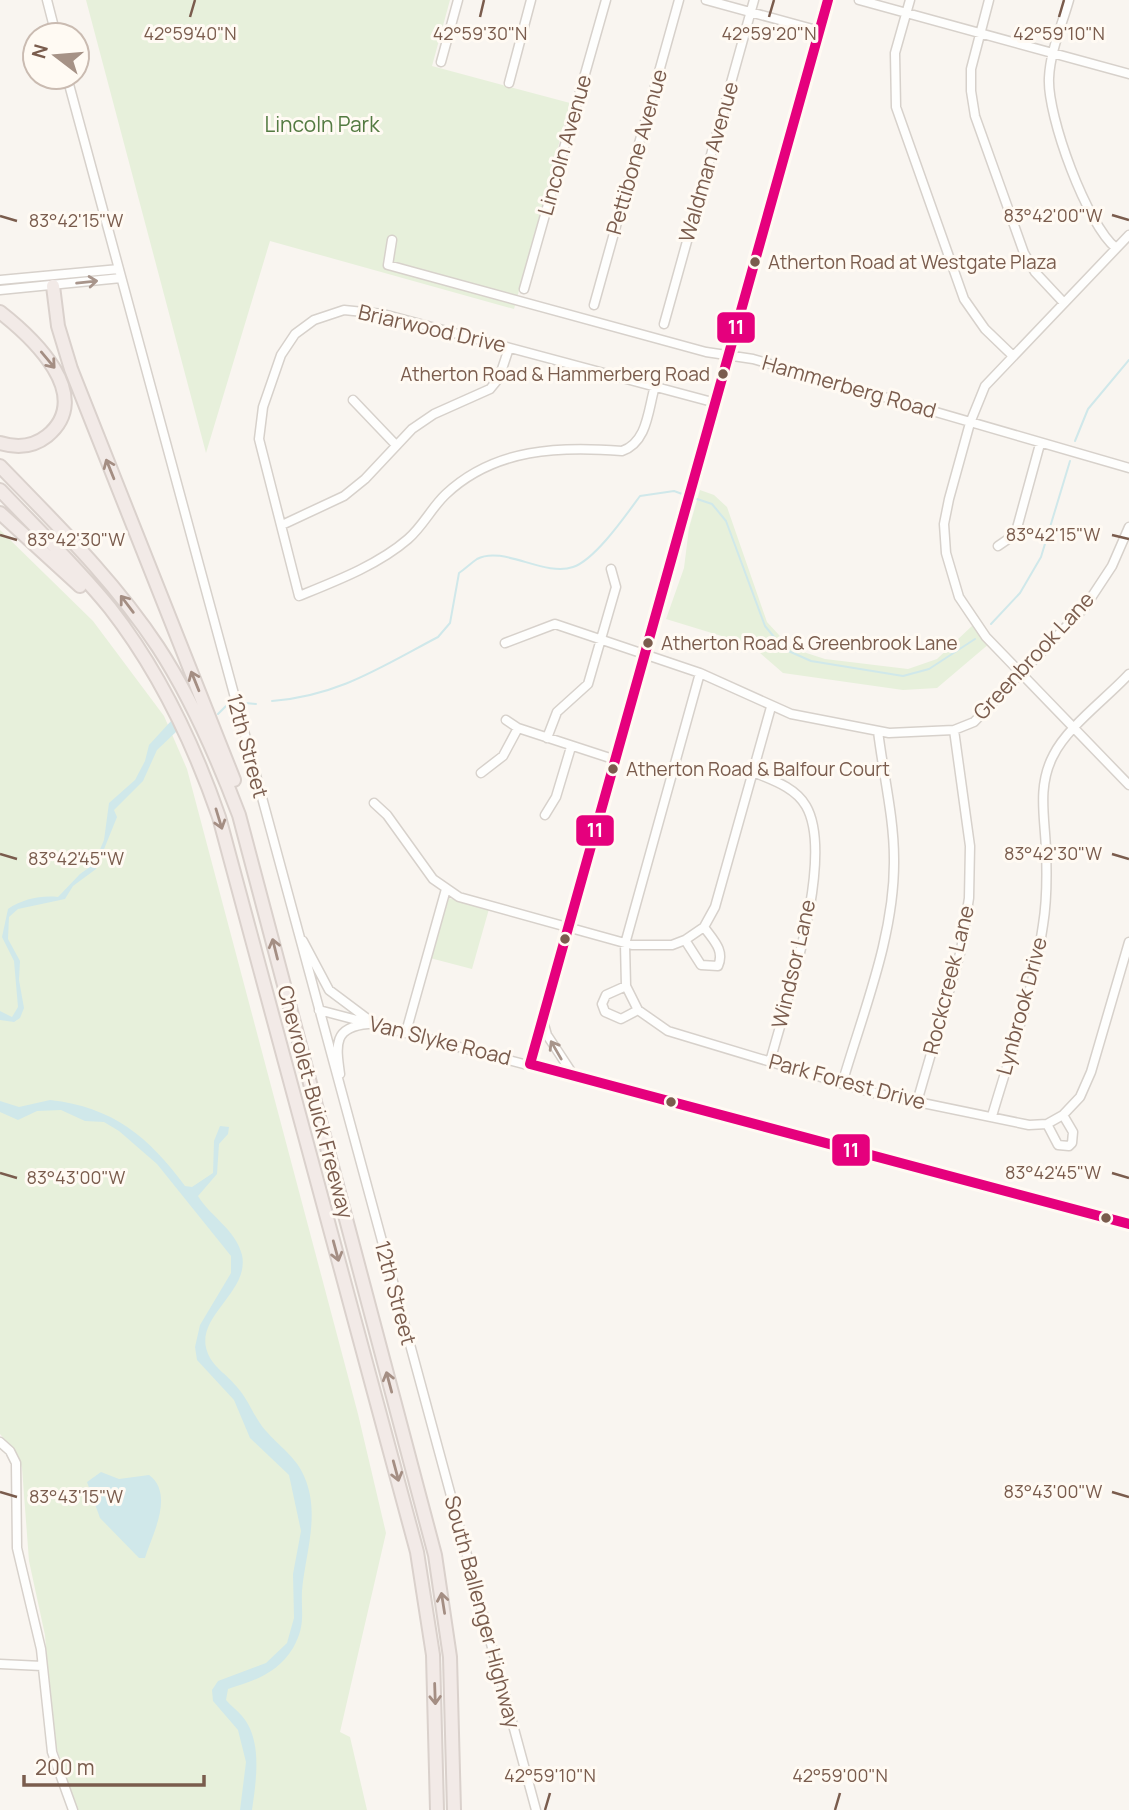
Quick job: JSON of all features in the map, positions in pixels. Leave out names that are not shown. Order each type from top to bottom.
[{"type":"highway","points":[[53,286],[58,326],[71,369],[224,752],[234,780],[239,815]]},
{"type":"highway","points":[[0,312],[51,363],[63,386],[65,398],[60,419],[41,440],[20,446],[0,443]]},
{"type":"highway","name":"Chevrolet-Buick Freeway","points":[[0,466],[103,574],[159,648],[204,730],[239,815],[435,1556],[450,1657],[455,1810]]},
{"type":"highway","name":"Chevrolet-Buick Freeway","points":[[0,490],[84,578],[150,666],[188,735],[219,817],[397,1474],[422,1577],[433,1655],[437,1810]]},
{"type":"highway","points":[[0,513],[120,623]]},
{"type":"street","points":[[47,0],[52,21]]},
{"type":"street","points":[[442,62],[458,0]]},
{"type":"street","points":[[509,83],[531,0]]},
{"type":"street","name":"Lincoln Avenue","points":[[524,289],[606,0]]},
{"type":"street","name":"Pettibone Avenue","points":[[594,305],[679,0]]},
{"type":"street","points":[[706,0],[820,32]]},
{"type":"street","name":"Waldman Avenue","points":[[664,324],[754,0]]},
{"type":"street","points":[[530,1064],[828,0]]},
{"type":"street","points":[[859,0],[1129,74]]},
{"type":"street","points":[[910,0],[895,53],[896,107],[964,299],[985,329],[1012,355]]},
{"type":"street","points":[[989,0],[971,69],[975,116],[1024,253],[1035,272],[1064,303]]},
{"type":"street","points":[[1069,0],[1049,78],[1050,110],[1093,223],[1116,248]]},
{"type":"street","name":"12th Street","points":[[71,91],[428,1414]]},
{"type":"street","points":[[1129,235],[985,386],[970,423],[948,499],[944,524],[946,553],[959,597],[970,615],[1129,785]]},
{"type":"street","name":"Hammerberg Road","points":[[392,240],[388,265],[706,352],[754,359],[1129,468]]},
{"type":"street","points":[[0,281],[119,269]]},
{"type":"street","points":[[42,276],[53,286]]},
{"type":"street","points":[[0,290],[121,278]]},
{"type":"street","name":"Briarwood Drive","points":[[655,386],[641,438],[632,447],[622,451],[547,449],[494,463],[468,476],[444,496],[409,538],[381,559],[299,596],[259,439],[263,407],[281,355],[304,327],[330,313],[360,309],[509,348],[655,386],[716,402]]},
{"type":"street","points":[[282,525],[344,496],[365,479],[395,444],[434,414],[490,388],[499,378],[509,348]]},
{"type":"street","points":[[353,400],[395,444]]},
{"type":"street","points":[[998,546],[1014,535],[1017,528],[1040,444]]},
{"type":"street","name":"Greenbrook Lane","points":[[505,643],[555,624],[700,673],[771,707],[878,731],[954,730],[974,722],[1084,607],[1112,566],[1129,527]]},
{"type":"street","points":[[547,738],[557,712],[588,684],[616,587],[611,569]]},
{"type":"street","name":"Park Forest Drive","points":[[700,673],[625,944],[626,986],[638,1010],[668,1031],[842,1084],[1029,1125],[1047,1124]]},
{"type":"street","name":"Lynbrook Drive","points":[[992,1116],[1037,961],[1044,923],[1046,850],[1042,802],[1045,778],[1054,753],[1129,674]]},
{"type":"street","points":[[374,803],[387,815],[433,879],[458,897],[625,944],[657,946],[685,940],[704,927],[716,907],[771,707]]},
{"type":"street","points":[[506,720],[518,728],[616,760]]},
{"type":"street","points":[[481,773],[503,756],[518,728]]},
{"type":"street","name":"Rockcreek Lane","points":[[917,1102],[961,950],[969,898],[970,846],[954,730]]},
{"type":"street","points":[[842,1084],[887,929],[892,894],[894,858],[878,731]]},
{"type":"street","points":[[545,815],[556,797],[571,747]]},
{"type":"street","name":"Windsor Lane","points":[[753,772],[788,788],[800,797],[813,820],[815,839],[808,920],[769,1062]]},
{"type":"street","points":[[406,1032],[446,889]]},
{"type":"street","points":[[685,940],[701,965],[718,966],[721,958],[719,948],[704,927]]},
{"type":"street","points":[[297,930],[329,990],[375,1024]]},
{"type":"street","points":[[1063,1115],[1073,1132],[1069,1146],[1058,1145],[1047,1124],[1063,1115],[1080,1097],[1091,1072],[1129,942]]},
{"type":"street","points":[[626,986],[606,995],[602,1004],[605,1013],[621,1019],[638,1010]]},
{"type":"street","name":"Van Slyke Road","points":[[318,1010],[1129,1224]]},
{"type":"street","points":[[543,1021],[547,1035],[574,1076]]},
{"type":"street","points":[[348,1122],[337,1044],[349,1027],[375,1024]]},
{"type":"street","name":"South Ballenger Highway","points":[[428,1414],[536,1810]]},
{"type":"street","points":[[0,1441],[10,1451],[16,1463],[18,1548],[36,1619],[52,1752],[73,1810]]},
{"type":"street","points":[[0,1664],[42,1665]]},
{"type":"green space","name":"Lincoln Park","points":[[86,0],[450,0],[432,66],[570,103],[514,309],[270,241],[206,453]]},
{"type":"green space","points":[[700,490],[714,495],[727,507],[767,622],[791,648],[825,659],[908,669],[937,659],[973,625],[990,643],[937,688],[903,690],[783,673],[751,645],[666,619],[684,568],[689,528]]},
{"type":"green space","points":[[0,530],[93,621],[164,716],[187,769],[358,1414],[386,1533],[340,1732],[350,1737],[367,1810],[78,1810],[53,1738],[45,1635],[29,1561],[22,1468],[18,1455],[0,1434]]},
{"type":"green space","points":[[449,898],[489,909],[472,969],[430,958]]},
{"type":"water","points":[[171,721],[177,731],[157,750],[143,781],[114,810],[117,817],[96,869],[73,886],[65,899],[18,909],[9,917],[8,939],[20,961],[19,980],[24,1008],[20,1018],[14,1022],[0,1020],[0,1011],[12,1017],[18,1007],[14,961],[2,937],[8,909],[32,898],[58,897],[94,864],[104,840],[109,803],[135,780],[145,761],[149,745]]},
{"type":"water","points":[[50,1100],[93,1110],[128,1127],[158,1153],[185,1186],[192,1187],[213,1173],[214,1141],[220,1126],[229,1127],[228,1134],[219,1144],[217,1174],[198,1196],[239,1246],[242,1268],[238,1281],[209,1326],[205,1338],[207,1351],[216,1366],[241,1392],[262,1426],[297,1463],[309,1490],[312,1519],[302,1591],[302,1619],[297,1640],[287,1657],[273,1670],[228,1689],[226,1700],[242,1716],[253,1737],[256,1774],[252,1810],[240,1810],[246,1762],[238,1730],[213,1701],[212,1690],[218,1681],[266,1663],[287,1643],[294,1618],[293,1574],[301,1531],[289,1475],[250,1438],[234,1400],[197,1360],[195,1347],[200,1325],[231,1273],[231,1256],[157,1164],[119,1131],[104,1122],[85,1121],[61,1110],[37,1111],[18,1120],[0,1112],[0,1101],[19,1107]]},
{"type":"water","points":[[101,1472],[119,1479],[149,1475],[157,1483],[161,1504],[145,1558],[139,1558],[100,1518],[87,1482]]},
{"type":"waterway","points":[[1075,441],[1088,409],[1129,360]]},
{"type":"waterway","points":[[991,624],[1020,593],[1041,557],[1070,461]]},
{"type":"waterway","points":[[272,701],[296,698],[338,686],[378,669],[438,637],[450,623],[459,573],[477,559],[499,556],[549,568],[573,567],[591,556],[640,496],[674,491],[685,495]]},
{"type":"waterway","points":[[691,497],[712,504],[726,521],[765,626],[784,649],[811,661],[903,676],[929,669],[975,639]]},
{"type":"waterway","points":[[245,703],[256,704]]},
{"type":"waterway","points":[[218,714],[227,705]]},
{"type":"transit line","name":"11","points":[[828,0],[530,1064],[1129,1224]]},
{"type":"place","name":"Atherton Road at Westgate Plaza","points":[[755,262]]},
{"type":"place","name":"Atherton Road & Hammerberg Road","points":[[723,374]]},
{"type":"place","name":"Atherton Road & Greenbrook Lane","points":[[648,643]]},
{"type":"place","name":"Atherton Road & Balfour Court","points":[[613,769]]}]
